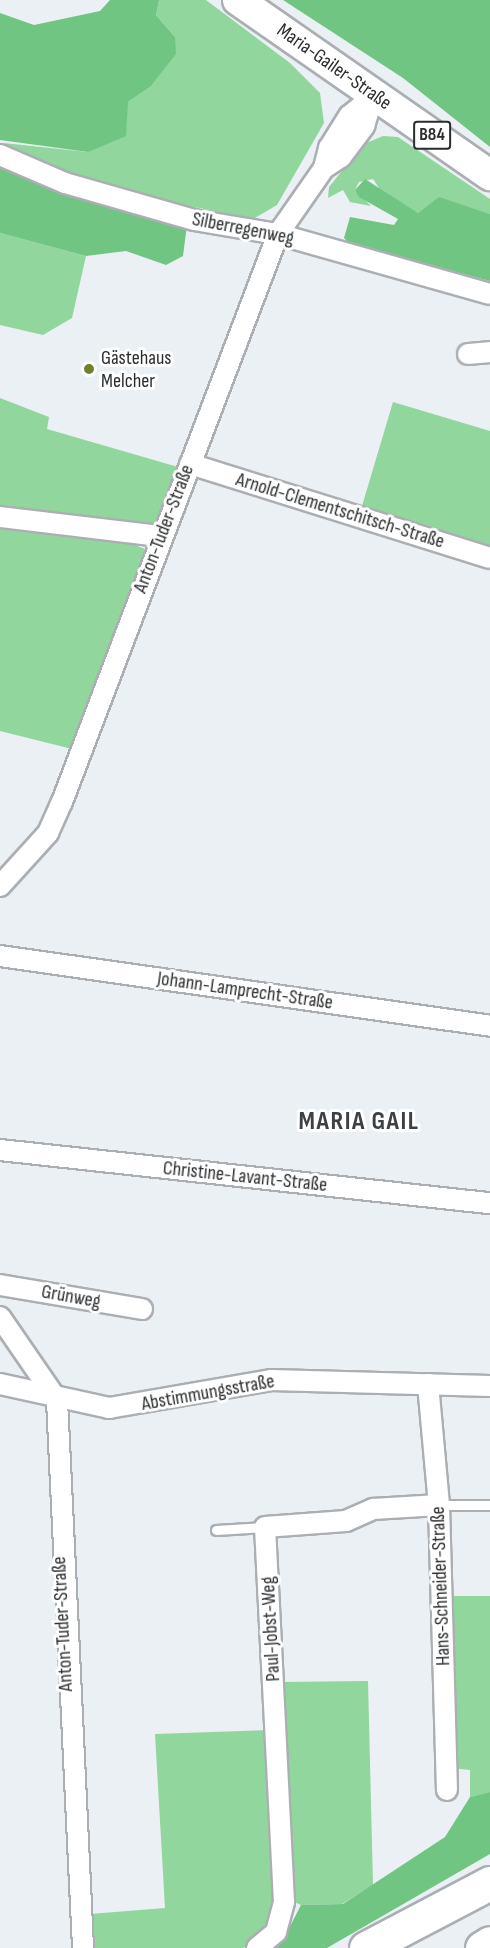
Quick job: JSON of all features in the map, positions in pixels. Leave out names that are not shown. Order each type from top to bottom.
[{"type":"highway","points":[[366,1948],[475,1902],[490,1876]]},
{"type":"highway","points":[[405,1948],[475,1902],[490,1883]]},
{"type":"highway","points":[[482,1948],[490,1943]]},
{"type":"main road","name":"Maria-Gailer-Straße","points":[[238,0],[490,175]]},
{"type":"street","name":"Anton-Tuder-Straße","points":[[0,886],[48,833],[57,812],[160,536],[278,234],[324,168],[341,157],[364,126],[374,96]]},
{"type":"street","name":"Silberregenweg","points":[[0,155],[65,183],[194,220],[278,234],[490,294]]},
{"type":"street","points":[[468,354],[490,352]]},
{"type":"street","name":"Arnold-Clementschitsch-Straße","points":[[190,464],[490,558]]},
{"type":"street","points":[[0,517],[160,536]]},
{"type":"street","name":"Johann-Lamprecht-Straße","points":[[0,956],[490,1026]]},
{"type":"street","name":"Christine-Lavant-Straße","points":[[0,1150],[490,1203]]},
{"type":"street","name":"Grünweg","points":[[0,1285],[142,1309]]},
{"type":"street","points":[[0,1317],[57,1400]]},
{"type":"street","name":"Abstimmungsstraße","points":[[0,1384],[57,1400],[126,1408],[271,1380],[490,1386]]},
{"type":"street","name":"Hans-Schneider-Straße","points":[[428,1383],[439,1505],[447,1790]]},
{"type":"street","name":"Anton-Tuder-Straße","points":[[57,1400],[82,1948]]},
{"type":"street","points":[[265,1527],[346,1521],[373,1509],[439,1505]]},
{"type":"street","name":"Paul-Jobst-Weg","points":[[257,1948],[276,1932],[284,1902],[265,1527]]},
{"type":"lane","points":[[439,1505],[490,1505]]},
{"type":"lane","points":[[216,1530],[265,1527]]},
{"type":"green space","points":[[110,0],[159,0],[156,15],[175,37],[176,54],[150,87],[128,102],[126,136],[88,152],[0,140],[0,13],[34,25],[100,11]]},
{"type":"green space","points":[[159,0],[206,0],[290,63],[320,93],[324,123],[277,205],[253,219],[135,195],[34,163],[4,143],[88,152],[128,102],[150,87],[175,37],[156,15]]},
{"type":"green space","points":[[283,0],[490,0],[490,147],[403,78]]},
{"type":"green space","points":[[383,136],[398,137],[490,199],[490,214],[439,198],[418,213],[385,197],[373,179],[359,182],[355,190],[371,206],[350,202],[343,190],[328,198],[329,187],[364,144]]},
{"type":"green space","points":[[0,161],[187,225],[183,256],[166,265],[126,251],[86,256],[0,233]]},
{"type":"green space","points":[[365,179],[418,213],[439,197],[490,214],[490,281],[349,243],[344,238],[350,217],[394,225],[398,219],[359,197],[355,190]]},
{"type":"green space","points":[[0,233],[86,256],[72,318],[43,335],[0,325]]},
{"type":"green space","points":[[0,398],[49,417],[47,429],[178,467],[155,530],[0,512]]},
{"type":"green space","points":[[393,402],[490,431],[490,548],[362,506]]},
{"type":"green space","points":[[0,525],[125,541],[145,549],[72,749],[0,731]]},
{"type":"green space","points":[[451,1596],[490,1596],[490,1792],[470,1797],[470,1770],[451,1768]]},
{"type":"green space","points":[[368,1681],[373,1885],[342,1904],[301,1905],[289,1900],[279,1682]]},
{"type":"green space","points":[[271,1730],[279,1900],[263,1938],[243,1948],[95,1948],[90,1914],[165,1908],[155,1734]]},
{"type":"green space","points":[[490,1792],[490,1854],[327,1948],[267,1948],[284,1938],[301,1905],[343,1904],[445,1837],[470,1797]]},
{"type":"place","name":"Gästehaus Melcher","points":[[89,369]]},
{"type":"district","name":"MARIA GAIL","points":[[359,1122]]}]
